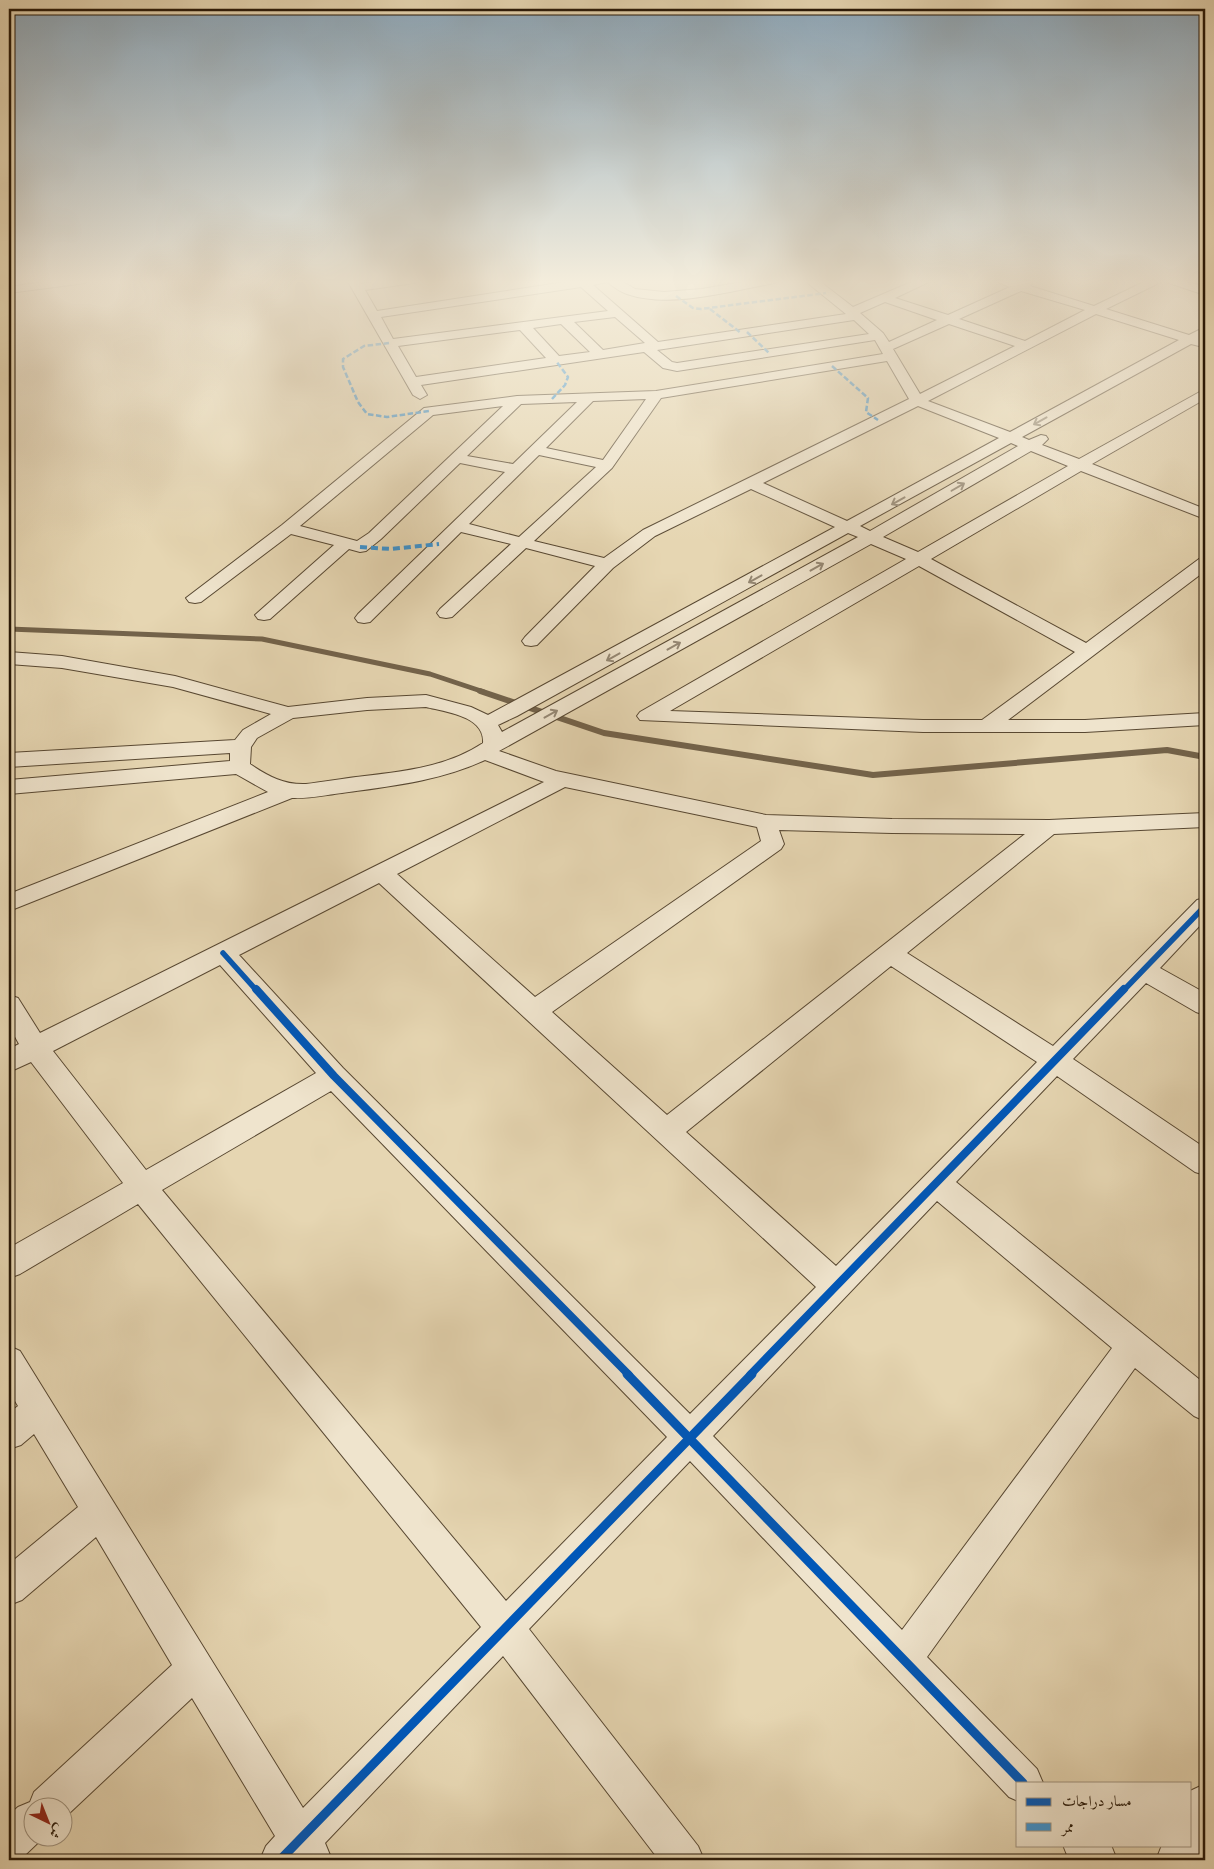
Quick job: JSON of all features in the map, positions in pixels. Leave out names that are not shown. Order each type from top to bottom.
[{"type":"street","points":[[403,367],[429,410]]},
{"type":"street","points":[[412,382],[513,367]]},
{"type":"street","points":[[195,598],[288,528],[429,410],[517,400],[656,395],[789,367]]},
{"type":"street","points":[[897,367],[917,401],[1205,514]]},
{"type":"street","points":[[531,641],[607,564],[649,533],[982,367]]},
{"type":"street","points":[[485,723],[510,712],[850,528],[1009,438],[1151,367]]},
{"type":"street","points":[[9,903],[288,791],[414,776],[469,761],[531,724],[871,537],[1029,446],[1160,367]]},
{"type":"street","points":[[1205,393],[647,716],[987,726],[1085,726],[1205,720]]},
{"type":"street","points":[[446,613],[607,465],[656,395]]},
{"type":"street","points":[[364,618],[589,398]]},
{"type":"street","points":[[288,528],[360,547],[375,536],[517,400]]},
{"type":"street","points":[[536,450],[607,465]]},
{"type":"street","points":[[456,458],[516,469]]},
{"type":"street","points":[[751,483],[919,559],[1087,651]]},
{"type":"street","points":[[458,526],[607,564]]},
{"type":"street","points":[[264,615],[344,544]]},
{"type":"street","points":[[987,726],[1205,563]]},
{"type":"street","points":[[9,658],[62,662],[175,682],[288,713],[367,704],[426,701],[465,710],[485,723],[493,734],[489,750]]},
{"type":"street","points":[[240,767],[241,746],[250,734],[288,713]]},
{"type":"street","points":[[241,746],[13,761],[11,786],[240,767],[261,782],[288,791]]},
{"type":"street","points":[[489,750],[552,777],[766,822],[892,826],[1048,827],[1205,820]]},
{"type":"street","points":[[22,1054],[552,787],[556,784],[556,780],[552,777]]},
{"type":"street","points":[[534,1011],[773,844],[766,822]]},
{"type":"street","points":[[667,1132],[1048,827]]},
{"type":"street","points":[[382,873],[837,1286]]},
{"type":"street","points":[[9,1362],[196,1669],[297,1853],[505,1628],[1205,906]]},
{"type":"street","points":[[223,952],[334,1076],[690,1437],[1021,1782]]},
{"type":"street","points":[[890,954],[1056,1061],[1205,1163]]},
{"type":"street","points":[[1144,970],[1205,1005]]},
{"type":"street","points":[[9,1005],[22,1054],[142,1187],[505,1628],[684,1860]]},
{"type":"street","points":[[9,1264],[334,1076]]},
{"type":"street","points":[[937,1184],[1205,1405]]},
{"type":"street","points":[[903,1659],[1132,1345]]},
{"type":"street","points":[[9,1433],[38,1411]]},
{"type":"street","points":[[9,1587],[99,1510]]},
{"type":"street","points":[[59,1796],[196,1669]]},
{"type":"street","points":[[1192,1829],[1205,1804]]},
{"type":"street","points":[[9,1843],[22,1830]]},
{"type":"street","points":[[1084,1846],[1097,1860]]},
{"type":"street","points":[[1176,1860],[1183,1846]]},
{"type":"waterway","points":[[9,629],[262,639],[430,674],[484,692]]},
{"type":"waterway","points":[[480,691],[604,733],[873,775],[1167,750],[1205,757]]},
{"type":"marked path","points":[[343,367],[358,402],[367,414],[387,417],[429,411]]},
{"type":"marked path","points":[[552,399],[565,385],[568,377],[561,367]]},
{"type":"marked path","points":[[833,367],[868,398],[866,412],[878,420]]},
{"type":"marked path","points":[[360,547],[391,549],[439,544]]},
{"type":"cycle path","points":[[280,1860],[1205,906]]},
{"type":"cycle path","points":[[223,953],[334,1076],[690,1437],[1022,1782]]}]
